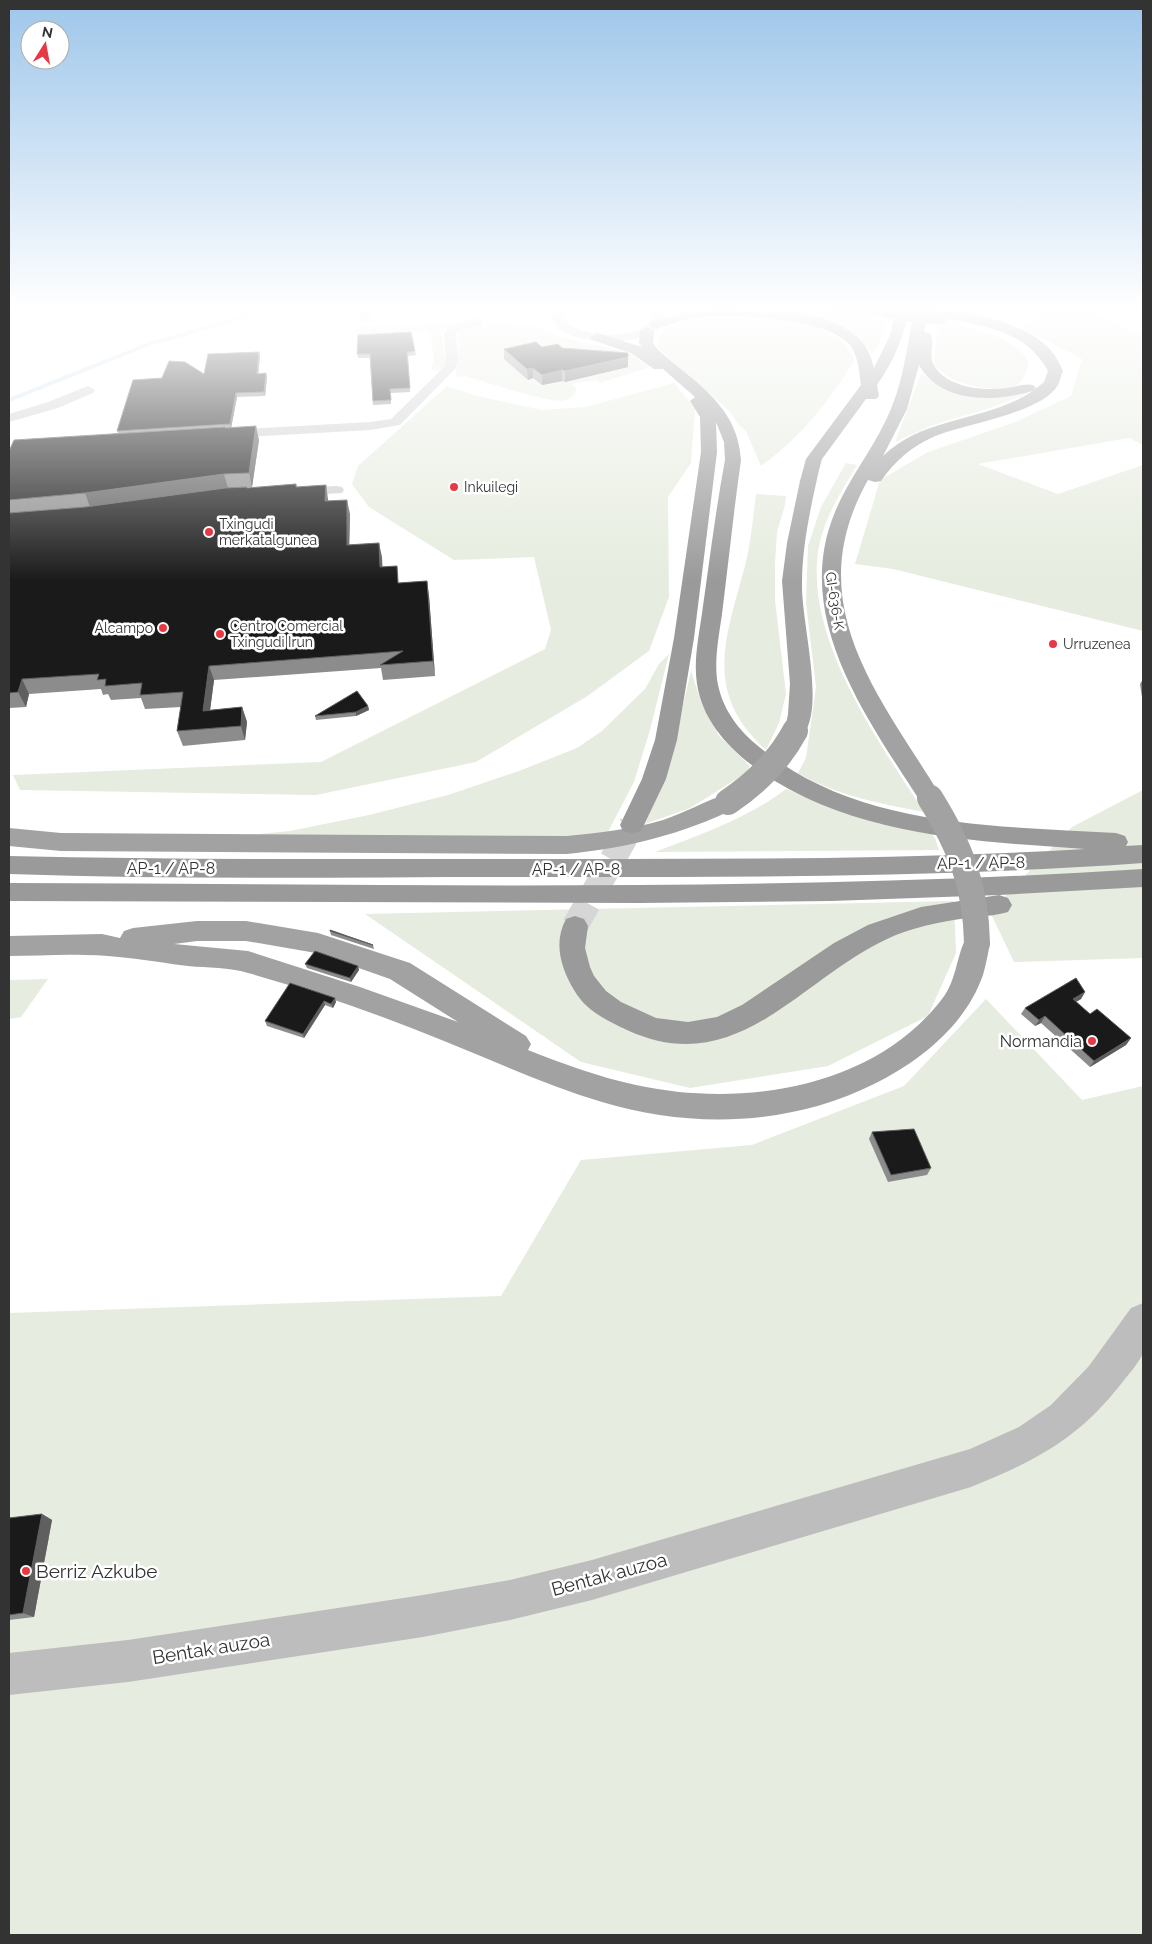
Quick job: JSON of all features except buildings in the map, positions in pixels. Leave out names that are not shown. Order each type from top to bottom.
[{"type":"highway","points":[[632,825],[654,778],[666,740],[675,697],[707,473],[710,434],[708,417],[695,400]]},
{"type":"highway","points":[[706,400],[712,405],[730,432],[733,441],[733,460],[709,641],[707,679],[709,692],[720,718],[740,743],[768,768],[793,783],[829,800],[876,814],[981,831],[1143,844]]},
{"type":"highway","points":[[810,438],[846,400]]},
{"type":"highway","points":[[9,837],[61,842],[567,845],[617,840],[655,832],[706,814],[748,789],[771,768],[788,745],[796,730],[801,714],[802,698],[793,608],[792,566],[804,504],[819,467],[856,415],[863,400]]},
{"type":"highway","points":[[858,427],[872,400]]},
{"type":"highway","name":"GI-636-K","points":[[571,1078],[603,1090],[672,1104],[742,1106],[777,1102],[842,1085],[898,1057],[921,1040],[940,1020],[956,1000],[968,978],[977,943],[977,921],[970,878],[954,838],[873,708],[851,666],[838,629],[831,594],[830,565],[834,542],[843,513],[899,409],[902,400]]},
{"type":"highway","points":[[838,629],[843,562],[848,536],[856,513],[879,470],[900,450],[933,432],[1012,408],[1029,400]]},
{"type":"highway","points":[[804,504],[812,496],[828,469]]},
{"type":"highway","points":[[794,470],[794,478],[799,496],[804,504]]},
{"type":"highway","name":"AP-1 / AP-8","points":[[9,865],[147,868],[733,868],[994,863],[1143,854]]},
{"type":"highway","name":"AP-1 / AP-8","points":[[9,892],[559,895],[1046,885],[1143,878]]},
{"type":"highway","points":[[575,926],[572,947],[576,966],[583,982],[602,1004],[624,1018],[644,1027],[680,1033],[700,1033],[718,1030],[754,1014],[860,940],[912,919],[946,910],[1008,903],[1143,895]]},
{"type":"highway","points":[[9,946],[209,938],[310,952],[394,979],[571,1078]]},
{"type":"highway","points":[[85,944],[224,969],[395,1025],[571,1078]]},
{"type":"main road","name":"Bentak auzoa","points":[[9,1674],[128,1661],[422,1616],[510,1600],[592,1580],[972,1468],[1013,1450],[1052,1427],[1084,1398],[1111,1367],[1143,1320]]},
{"type":"street","points":[[9,418],[65,400]]},
{"type":"street","points":[[214,435],[395,422],[418,400]]},
{"type":"street","points":[[281,492],[337,490]]},
{"type":"shaded area","points":[[432,400],[494,400],[542,410],[586,407],[613,400],[688,400],[695,409],[691,463],[668,497],[669,597],[649,651],[586,697],[476,762],[316,795],[20,790],[13,775],[321,762],[545,649],[551,630],[534,557],[454,560],[369,507],[352,484],[358,466]]},
{"type":"shaded area","points":[[716,400],[828,400],[788,444],[761,466],[746,431]]},
{"type":"shaded area","points":[[911,400],[1012,400],[933,425],[895,442]]},
{"type":"shaded area","points":[[1063,400],[1143,400],[1143,445],[1129,438],[978,464],[1058,494],[1143,465],[1143,631],[893,569],[855,564],[880,480],[928,452],[1015,422]]},
{"type":"shaded area","points":[[846,463],[857,465],[843,488],[826,523],[817,562],[818,594],[825,627],[837,661],[869,725],[924,812],[843,793],[812,781],[798,773],[806,758],[816,687],[806,603],[808,546],[821,507]]},
{"type":"shaded area","points":[[756,494],[786,496],[777,532],[775,600],[786,694],[779,723],[766,750],[746,728],[733,707],[726,685],[724,663],[731,617],[749,548]]},
{"type":"shaded area","points":[[669,654],[650,730],[634,782],[608,832],[590,836],[227,837],[290,831],[369,815],[448,795],[519,771],[577,748],[602,731],[645,689],[659,664]]},
{"type":"shaded area","points":[[691,671],[701,702],[719,736],[750,766],[746,773],[690,808],[645,824],[667,774]]},
{"type":"shaded area","points":[[786,789],[847,814],[880,824],[928,830],[935,838],[939,850],[655,852],[740,817],[771,800]]},
{"type":"shaded area","points":[[1143,790],[1143,958],[1014,962],[990,912],[1072,827]]},
{"type":"shaded area","points":[[954,901],[956,953],[928,1016],[828,1066],[690,1088],[581,1062],[365,914]]},
{"type":"shaded area","points":[[48,979],[21,1017],[9,1019],[9,980]]},
{"type":"shaded area","points":[[986,999],[1082,1100],[1143,1086],[1143,1935],[9,1935],[9,1313],[501,1296],[581,1160],[752,1145],[904,1086]]},
{"type":"tunnel","points":[[575,926],[632,825]]},
{"type":"place","name":"Inkuilegi","points":[[454,487]]},
{"type":"place","name":"Txingudi merkatalgunea","points":[[209,532]]},
{"type":"place","name":"Alcampo","points":[[163,628]]},
{"type":"place","name":"Centro Comercial Txingudi Irun","points":[[220,634]]},
{"type":"place","name":"Urruzenea","points":[[1053,644]]},
{"type":"place","name":"Normandia","points":[[1092,1041]]},
{"type":"place","name":"Berriz Azkube","points":[[26,1571]]}]
